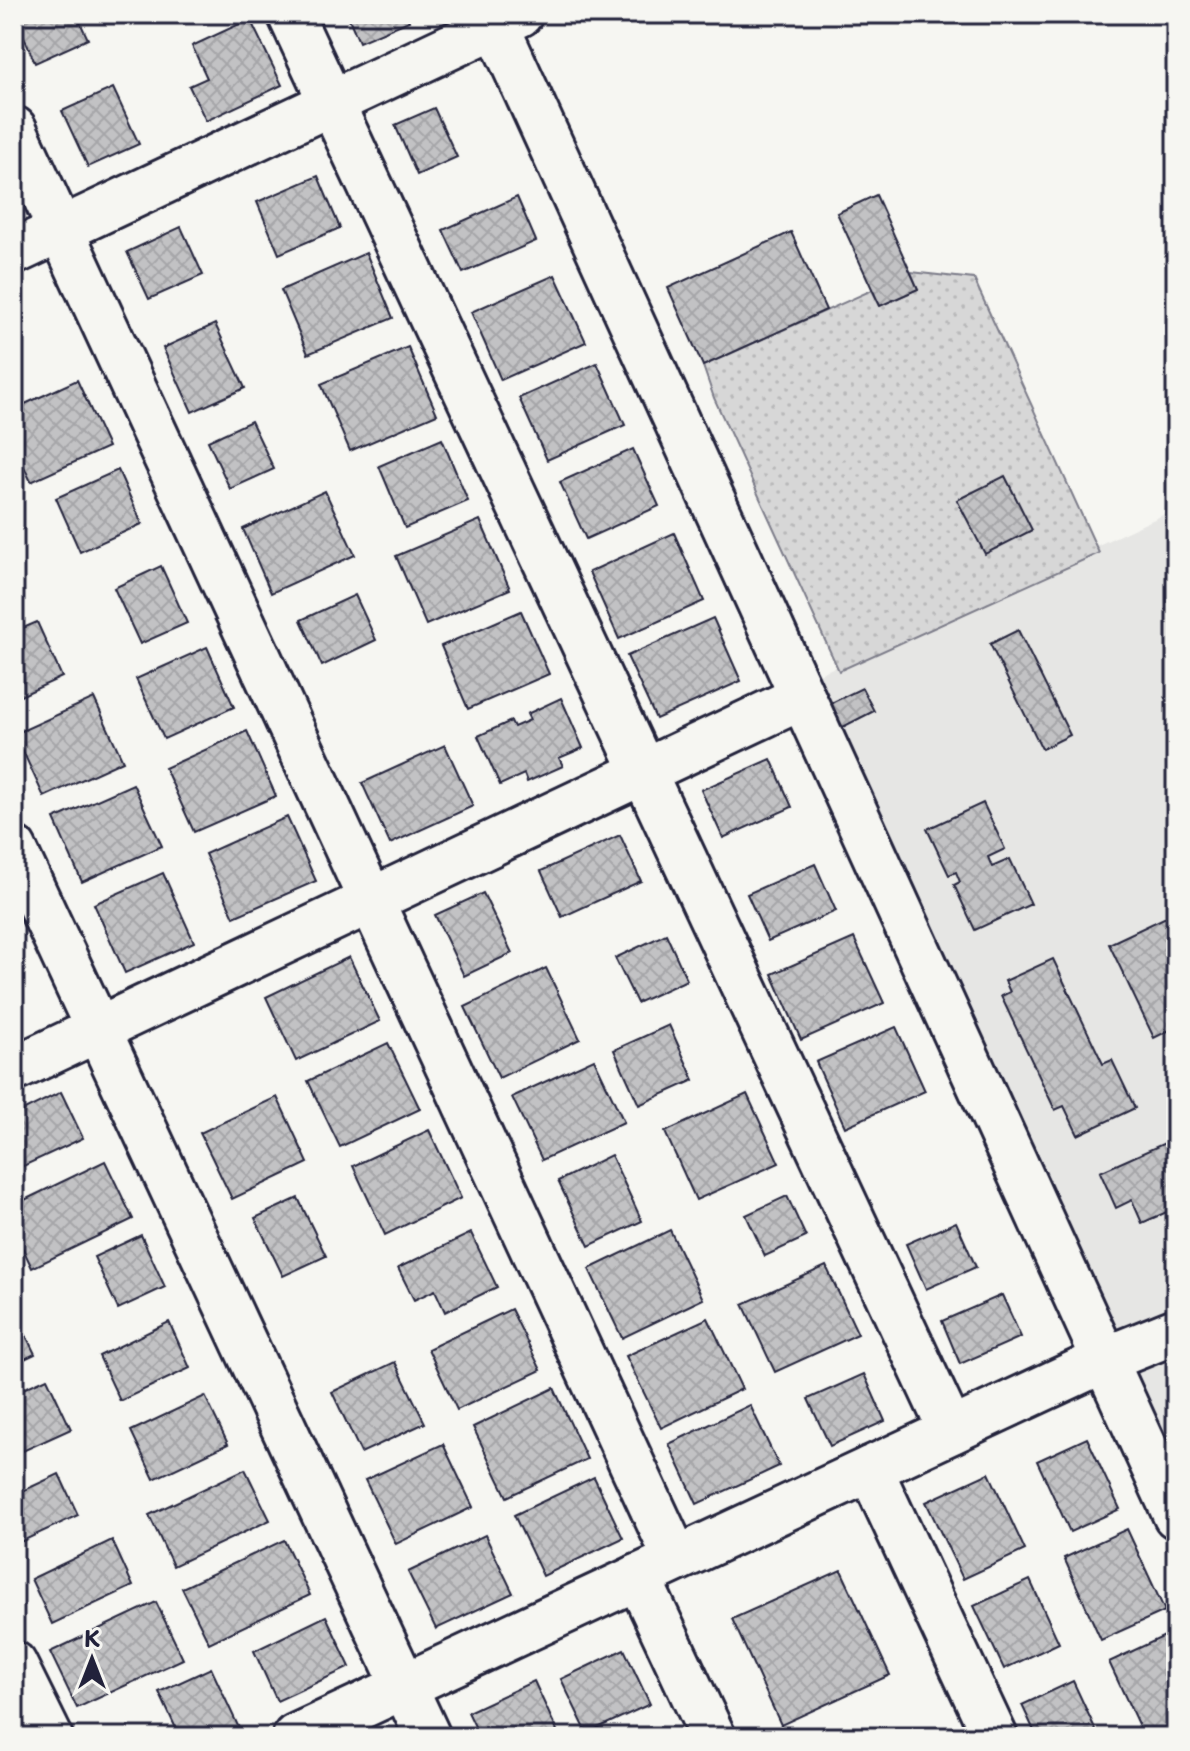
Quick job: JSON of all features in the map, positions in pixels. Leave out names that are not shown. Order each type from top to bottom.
[{"type":"street","points":[[290,14],[951,1431]]},
{"type":"street","points":[[14,252],[502,18],[802,697],[1176,1516]]},
{"type":"street","points":[[14,129],[372,901],[657,1568],[713,1737]]},
{"type":"street","points":[[14,1069],[802,697]]},
{"type":"street","points":[[14,849],[428,1737]]},
{"type":"street","points":[[295,1737],[348,1724],[404,1685],[1104,1360],[1176,1331]]},
{"type":"street","points":[[870,1469],[995,1737]]},
{"type":"street","points":[[14,1664],[50,1737]]},
{"type":"shaded area","points":[[911,272],[974,279],[1099,553],[839,671],[714,398],[703,366],[872,290],[880,306],[918,289]]},
{"type":"shaded area","points":[[1176,509],[1176,1515],[787,689]]},
{"type":"building","points":[[14,14],[76,14],[88,39],[35,63]]},
{"type":"building","points":[[347,14],[406,14],[409,21],[359,42]]},
{"type":"building","points":[[250,19],[282,85],[206,121],[189,86],[207,78],[192,46]]},
{"type":"building","points":[[113,88],[139,144],[88,167],[62,111]]},
{"type":"building","points":[[434,108],[457,157],[417,175],[395,125]]},
{"type":"building","points":[[318,176],[340,228],[279,254],[257,202]]},
{"type":"building","points":[[876,195],[918,289],[880,306],[837,213]]},
{"type":"building","points":[[517,197],[536,241],[463,273],[443,230]]},
{"type":"building","points":[[181,227],[203,275],[149,299],[127,252]]},
{"type":"building","points":[[791,232],[826,310],[703,366],[668,288]]},
{"type":"building","points":[[366,253],[393,318],[308,354],[281,290]]},
{"type":"building","points":[[555,275],[586,342],[501,380],[471,312]]},
{"type":"building","points":[[215,324],[245,388],[192,412],[163,348]]},
{"type":"building","points":[[408,347],[437,414],[350,451],[321,384]]},
{"type":"building","points":[[597,363],[625,425],[547,460],[519,398]]},
{"type":"building","points":[[77,380],[108,447],[31,482],[14,445],[14,409]]},
{"type":"building","points":[[251,421],[274,469],[230,489],[208,441]]},
{"type":"building","points":[[442,439],[468,501],[405,528],[379,466]]},
{"type":"building","points":[[633,449],[659,506],[586,539],[560,482]]},
{"type":"building","points":[[118,470],[142,524],[80,552],[56,498]]},
{"type":"building","points":[[1005,476],[1032,530],[985,554],[957,500]]},
{"type":"building","points":[[325,491],[355,555],[271,593],[243,529]]},
{"type":"building","points":[[480,520],[510,589],[426,625],[396,556]]},
{"type":"building","points":[[674,533],[704,601],[619,639],[589,572]]},
{"type":"building","points":[[161,566],[187,623],[140,644],[114,588]]},
{"type":"building","points":[[355,595],[376,640],[322,666],[301,620]]},
{"type":"building","points":[[521,611],[549,674],[468,709],[441,646]]},
{"type":"building","points":[[713,618],[741,681],[656,719],[627,656]]},
{"type":"building","points":[[37,622],[62,677],[14,699],[14,632]]},
{"type":"building","points":[[1018,630],[1070,735],[1042,749],[990,644]]},
{"type":"building","points":[[207,647],[234,707],[164,739],[136,679]]},
{"type":"building","points":[[862,688],[874,711],[837,730],[825,706]]},
{"type":"building","points":[[94,698],[123,761],[44,797],[15,734]]},
{"type":"building","points":[[561,698],[583,748],[559,758],[563,766],[527,782],[524,774],[500,785],[478,736],[511,721],[514,727],[530,720],[527,714]]},
{"type":"building","points":[[247,731],[276,796],[194,832],[165,768]]},
{"type":"building","points":[[445,745],[473,806],[390,844],[362,783]]},
{"type":"building","points":[[771,759],[792,807],[723,838],[701,790]]},
{"type":"building","points":[[133,784],[162,846],[82,882],[54,819]]},
{"type":"building","points":[[983,803],[1005,849],[988,857],[992,867],[1010,859],[1031,904],[975,930],[954,885],[960,882],[956,872],[949,875],[927,829]]},
{"type":"building","points":[[287,817],[316,881],[234,917],[205,854]]},
{"type":"building","points":[[620,835],[641,881],[562,917],[541,871]]},
{"type":"building","points":[[815,864],[836,911],[768,941],[747,894]]},
{"type":"building","points":[[163,873],[194,942],[125,973],[94,904]]},
{"type":"building","points":[[483,893],[512,953],[464,976],[435,915]]},
{"type":"building","points":[[1166,917],[1176,938],[1176,1027],[1154,1038],[1109,944]]},
{"type":"building","points":[[666,934],[687,980],[637,1003],[615,958]]},
{"type":"building","points":[[854,938],[884,1003],[801,1040],[772,974]]},
{"type":"building","points":[[349,957],[380,1021],[296,1061],[266,997]]},
{"type":"building","points":[[1053,959],[1103,1064],[1112,1060],[1135,1108],[1078,1135],[1064,1106],[1055,1110],[1001,996],[1010,992],[1005,981]]},
{"type":"building","points":[[546,968],[580,1039],[499,1078],[465,1007]]},
{"type":"building","points":[[14,987],[23,1009],[14,1013]]},
{"type":"building","points":[[669,1025],[694,1080],[639,1105],[614,1050]]},
{"type":"building","points":[[896,1027],[925,1091],[845,1127],[816,1062]]},
{"type":"building","points":[[388,1043],[420,1109],[340,1147],[308,1081]]},
{"type":"building","points":[[594,1059],[624,1122],[542,1160],[512,1097]]},
{"type":"building","points":[[61,1092],[83,1138],[17,1169],[14,1162],[14,1115]]},
{"type":"building","points":[[747,1094],[779,1163],[696,1200],[665,1132]]},
{"type":"building","points":[[277,1097],[308,1163],[232,1199],[200,1133]]},
{"type":"building","points":[[429,1130],[461,1198],[385,1235],[353,1166]]},
{"type":"building","points":[[1176,1138],[1176,1208],[1142,1223],[1132,1200],[1116,1208],[1100,1172]]},
{"type":"building","points":[[611,1155],[642,1221],[589,1246],[558,1181]]},
{"type":"building","points":[[105,1161],[133,1219],[32,1268],[14,1230],[14,1205]]},
{"type":"building","points":[[787,1196],[806,1237],[765,1256],[746,1215]]},
{"type":"building","points":[[298,1198],[326,1256],[283,1276],[255,1218]]},
{"type":"building","points":[[956,1222],[976,1267],[926,1289],[906,1244]]},
{"type":"building","points":[[670,1230],[703,1299],[622,1338],[589,1269]]},
{"type":"building","points":[[471,1233],[497,1287],[445,1312],[435,1290],[414,1300],[398,1268]]},
{"type":"building","points":[[141,1235],[165,1287],[118,1309],[94,1257]]},
{"type":"building","points":[[826,1266],[858,1334],[775,1372],[743,1304]]},
{"type":"building","points":[[1002,1295],[1021,1337],[960,1364],[942,1321]]},
{"type":"building","points":[[511,1309],[541,1370],[457,1410],[428,1349]]},
{"type":"building","points":[[14,1311],[35,1354],[14,1364]]},
{"type":"building","points":[[708,1318],[742,1389],[661,1428],[626,1356]]},
{"type":"building","points":[[169,1322],[190,1368],[120,1401],[99,1356]]},
{"type":"building","points":[[395,1362],[425,1423],[361,1453],[332,1392]]},
{"type":"building","points":[[864,1374],[885,1421],[830,1446],[808,1399]]},
{"type":"building","points":[[47,1378],[71,1429],[14,1455],[14,1393]]},
{"type":"building","points":[[554,1388],[587,1459],[507,1497],[473,1427]]},
{"type":"building","points":[[205,1396],[228,1444],[154,1479],[131,1431]]},
{"type":"building","points":[[750,1405],[779,1466],[697,1504],[669,1444]]},
{"type":"building","points":[[1087,1438],[1120,1509],[1070,1532],[1037,1461]]},
{"type":"building","points":[[443,1444],[473,1507],[396,1544],[365,1480]]},
{"type":"building","points":[[245,1469],[270,1520],[173,1566],[149,1515]]},
{"type":"building","points":[[989,1473],[1025,1550],[963,1579],[926,1502]]},
{"type":"building","points":[[59,1474],[78,1515],[14,1545],[14,1495]]},
{"type":"building","points":[[594,1477],[623,1538],[543,1576],[514,1515]]},
{"type":"building","points":[[1127,1529],[1165,1611],[1101,1640],[1064,1558]]},
{"type":"building","points":[[485,1535],[513,1593],[436,1629],[408,1572]]},
{"type":"building","points":[[112,1540],[133,1586],[52,1624],[31,1579]]},
{"type":"building","points":[[284,1540],[310,1595],[209,1643],[182,1588]]},
{"type":"building","points":[[841,1570],[890,1675],[781,1725],[732,1619]]},
{"type":"building","points":[[1030,1580],[1059,1643],[1004,1669],[974,1606]]},
{"type":"building","points":[[156,1602],[183,1659],[77,1708],[50,1652]]},
{"type":"building","points":[[326,1616],[350,1667],[277,1701],[254,1651]]},
{"type":"building","points":[[1171,1633],[1176,1643],[1176,1730],[1161,1737],[1144,1737],[1109,1662]]},
{"type":"building","points":[[624,1649],[650,1704],[587,1733],[561,1679]]},
{"type":"building","points":[[211,1668],[239,1728],[221,1737],[180,1737],[159,1692]]},
{"type":"building","points":[[534,1681],[560,1737],[480,1737],[468,1712]]},
{"type":"building","points":[[1073,1681],[1099,1737],[1037,1737],[1022,1705]]}]
